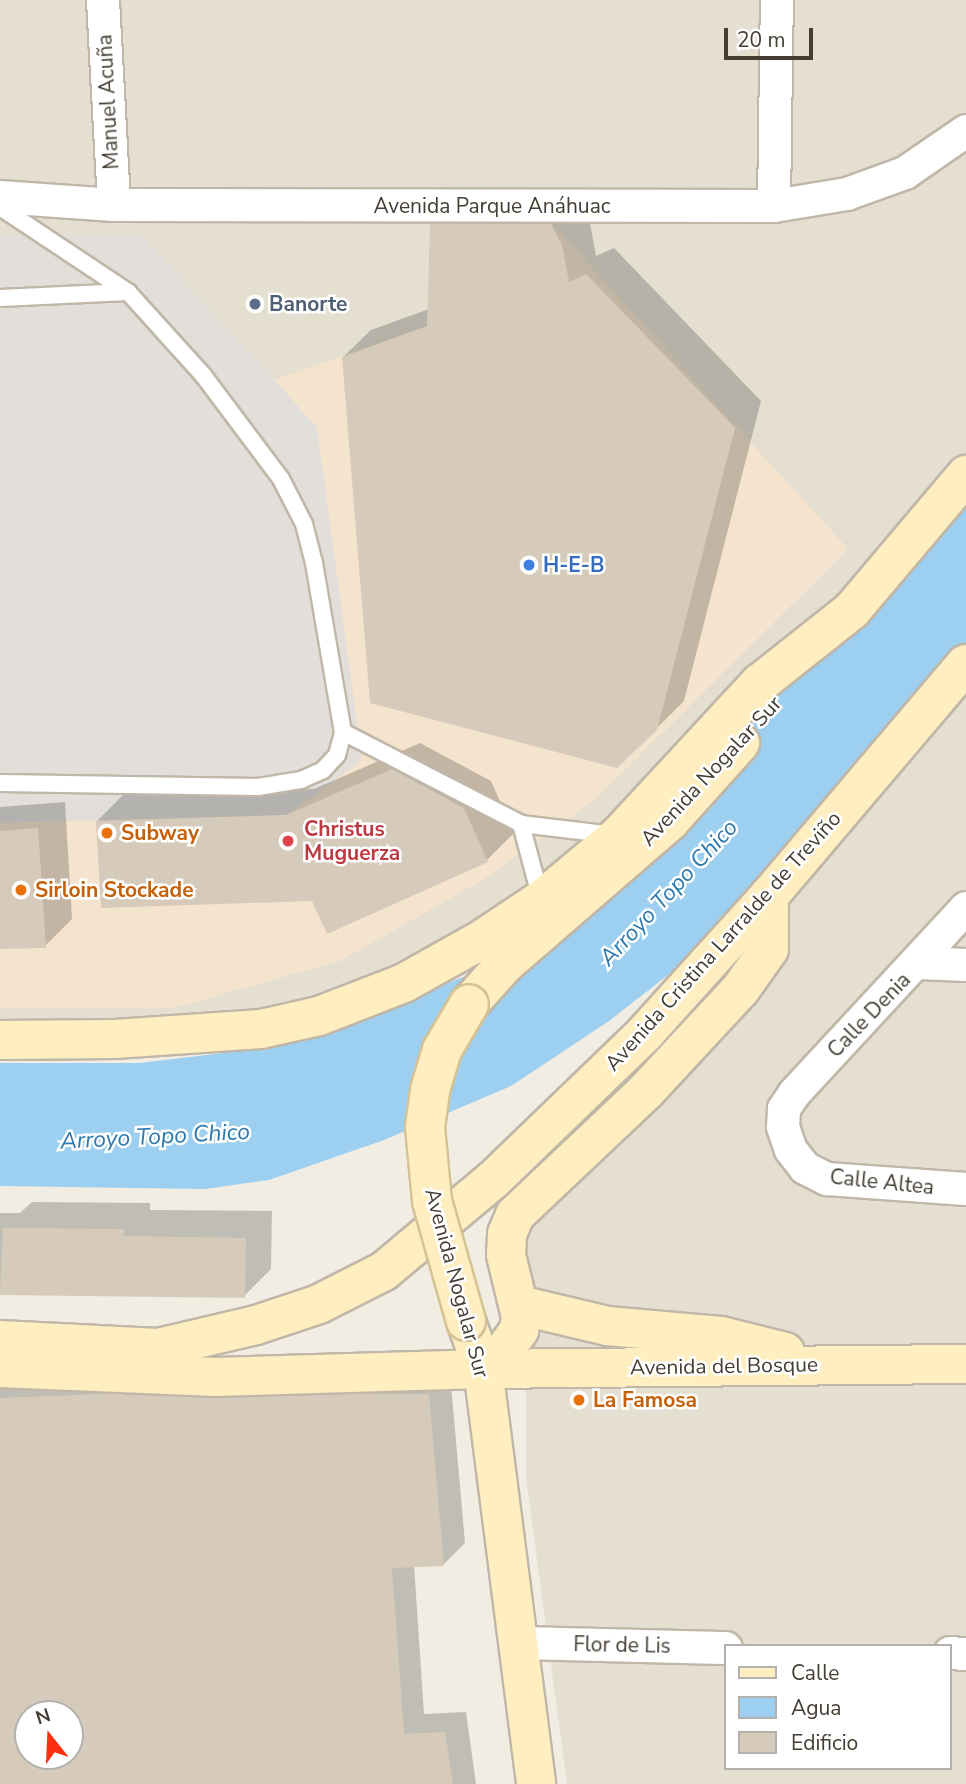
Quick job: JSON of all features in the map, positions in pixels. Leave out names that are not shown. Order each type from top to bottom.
[{"type":"main road","points":[[0,1040],[261,1029],[319,1016],[404,983],[541,900],[619,835],[760,683],[852,610],[966,475]]},
{"type":"main road","name":"Avenida Nogalar Sur","points":[[537,1784],[483,1369],[466,1321],[426,1165],[430,1090],[442,1050],[469,1004],[504,965],[670,821],[852,610]]},
{"type":"main road","name":"Avenida Cristina Larralde de Treviño","points":[[0,1340],[158,1348],[256,1325],[319,1304],[384,1271],[493,1180],[636,1042],[769,896],[966,664]]},
{"type":"main road","points":[[483,1369],[505,1351],[519,1330],[519,1305],[506,1255],[507,1234],[515,1215],[646,1091],[740,990],[769,949],[769,896]]},
{"type":"main road","points":[[519,1305],[607,1326],[721,1336],[842,1365]]},
{"type":"main road","name":"Avenida del Bosque","points":[[0,1368],[216,1377],[483,1369],[966,1364]]},
{"type":"street","name":"Manuel Acuña","points":[[103,0],[114,205]]},
{"type":"street","points":[[774,205],[776,0]]},
{"type":"street","name":"Avenida Parque Anáhuac","points":[[0,197],[114,205],[774,205],[847,194],[905,173],[966,131]]},
{"type":"street","name":"Calle Denia","points":[[783,1127],[784,1109],[794,1094],[919,963],[966,908]]},
{"type":"street","points":[[919,963],[966,965]]},
{"type":"street","name":"Calle Altea","points":[[783,1127],[805,1168],[827,1179],[966,1189]]},
{"type":"street","name":"Flor de Lis","points":[[518,1643],[724,1648]]},
{"type":"lane","points":[[0,207],[128,292],[203,375],[281,479],[304,524],[324,611],[343,732],[337,755],[323,770],[301,780],[258,787],[0,783]]},
{"type":"lane","points":[[0,298],[128,292]]},
{"type":"lane","points":[[343,732],[520,824],[619,835]]},
{"type":"lane","points":[[520,824],[541,900]]},
{"type":"shaded area","points":[[0,0],[966,0],[966,485],[695,804],[319,1016],[0,1025]]},
{"type":"shaded area","points":[[550,222],[848,549],[596,799],[483,880],[340,961],[174,1008],[0,1008],[0,235],[140,234],[274,380],[427,326],[430,223]]},
{"type":"shaded area","points":[[140,234],[317,427],[362,761],[286,815],[0,823],[0,235]]},
{"type":"shaded area","points":[[966,685],[966,1784],[567,1784],[526,1477],[526,1166]]},
{"type":"water","name":"Arroyo Topo Chico","points":[[966,475],[966,664],[769,896],[609,1021],[511,1086],[384,1140],[269,1180],[205,1189],[0,1186],[0,1063],[140,1063],[232,1052],[362,1017],[549,943],[670,821]]},
{"type":"building","name":"H-E-B","points":[[550,222],[562,245],[569,282],[586,274],[735,428],[657,730],[617,768],[370,703],[342,357],[427,326],[430,223]]},
{"type":"building","name":"Christus Muguerza","points":[[392,769],[464,808],[488,862],[327,934],[312,901],[101,908],[96,821],[286,815]]},
{"type":"building","name":"Sirloin Stockade","points":[[38,828],[46,948],[0,949],[0,831]]},
{"type":"building","points":[[3,1228],[124,1229],[124,1236],[246,1238],[245,1298],[0,1295]]},
{"type":"building","points":[[127,1393],[429,1394],[444,1566],[392,1568],[404,1734],[445,1732],[453,1784],[0,1784],[0,1398]]},
{"type":"place","name":"Banorte","points":[[255,304]]},
{"type":"place","name":"H-E-B","points":[[529,565]]},
{"type":"place","name":"Subway","points":[[107,833]]},
{"type":"place","name":"Christus Muguerza","points":[[288,841]]},
{"type":"place","name":"Sirloin Stockade","points":[[21,890]]},
{"type":"place","name":"La Famosa","points":[[579,1400]]}]
